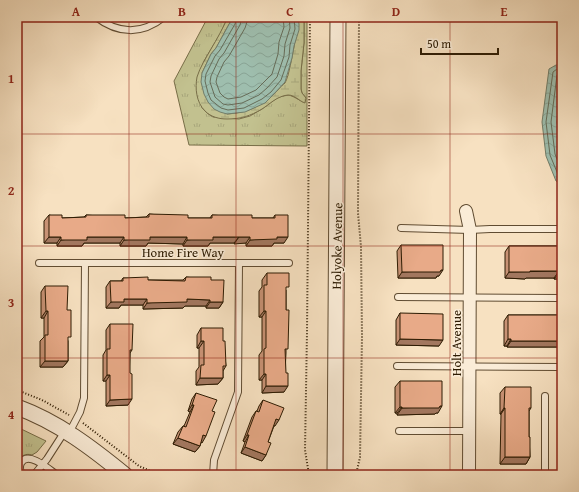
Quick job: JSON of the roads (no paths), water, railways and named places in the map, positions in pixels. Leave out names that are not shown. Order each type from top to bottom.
[{"type":"street","name":"Holyoke Avenue","points":[[334,475],[338,17]]},
{"type":"street","name":"Holt Avenue","points":[[466,211],[470,230],[469,475]]},
{"type":"street","points":[[17,407],[42,418],[67,432],[98,453],[125,475]]},
{"type":"lane","points":[[96,17],[109,26],[126,30],[137,30],[148,27],[164,17]]},
{"type":"lane","points":[[401,228],[470,230],[562,229]]},
{"type":"lane","name":"Home Fire Way","points":[[39,263],[239,263],[238,392],[214,460],[213,475]]},
{"type":"lane","points":[[34,475],[77,419],[84,398],[84,263]]},
{"type":"lane","points":[[239,263],[289,263]]},
{"type":"lane","points":[[398,297],[562,298]]},
{"type":"lane","points":[[397,366],[562,367]]},
{"type":"lane","points":[[545,396],[545,475]]},
{"type":"lane","points":[[399,431],[469,431]]},
{"type":"lane","points":[[22,475],[20,466],[21,463],[24,459],[30,458],[42,464],[57,475]]},
{"type":"water","points":[[233,17],[298,17],[299,30],[285,82],[265,103],[245,112],[227,114],[214,109],[208,102],[201,82],[202,73],[211,54],[216,48]]},
{"type":"water","points":[[556,65],[562,65],[562,184],[556,181],[546,156],[542,122],[549,69]]}]
